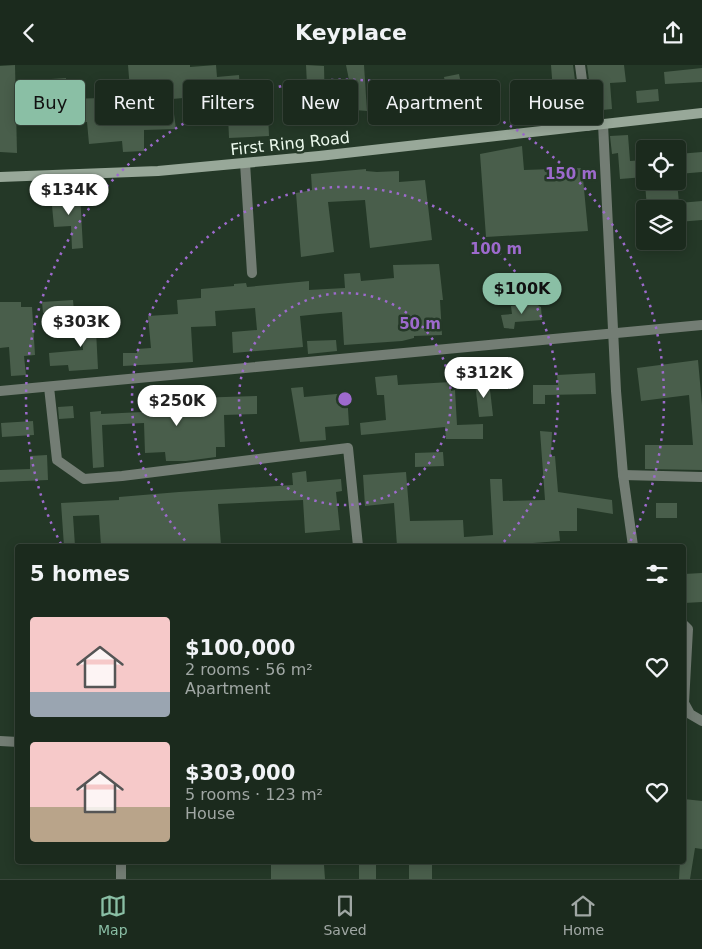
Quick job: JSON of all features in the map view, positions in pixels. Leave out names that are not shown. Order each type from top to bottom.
[{"type":"street","points":[[580,65],[588,126]]},
{"type":"street","name":"First Ring Road","points":[[603,124],[702,113]]},
{"type":"street","points":[[603,124],[612,334],[623,475],[632,544]]},
{"type":"street","name":"First Ring Road","points":[[0,177],[158,171],[596,125]]},
{"type":"street","points":[[245,163],[252,273]]},
{"type":"street","points":[[0,391],[702,325]]},
{"type":"street","points":[[49,387],[57,460],[84,479],[131,475],[348,448],[358,544]]},
{"type":"street","points":[[623,475],[702,477]]},
{"type":"street","points":[[686,627],[688,629],[686,666]]},
{"type":"street","points":[[686,707],[690,714],[702,721]]},
{"type":"street","points":[[0,741],[15,742]]},
{"type":"street","points":[[121,864],[121,879]]},
{"type":"building","points":[[15,65],[17,153],[0,152],[0,66]]},
{"type":"building","points":[[128,65],[190,65],[190,67],[216,65],[217,77],[239,75],[239,80],[183,80],[183,98],[173,99],[173,80],[129,80]]},
{"type":"building","points":[[306,65],[324,66],[324,80],[307,80]]},
{"type":"building","points":[[346,65],[364,65],[367,111],[358,110],[358,80],[349,80]]},
{"type":"building","points":[[551,65],[573,65],[575,80],[552,80]]},
{"type":"building","points":[[587,65],[624,65],[626,82],[610,83],[612,109],[603,110],[603,80],[589,80]]},
{"type":"building","points":[[702,68],[702,82],[665,84],[664,72]]},
{"type":"building","points":[[459,74],[460,80],[445,80],[444,77]]},
{"type":"building","points":[[66,78],[66,80],[51,80],[51,79]]},
{"type":"building","points":[[658,89],[659,101],[637,103],[636,91]]},
{"type":"building","points":[[85,98],[95,98],[95,125],[173,125],[173,106],[176,129],[144,130],[144,151],[123,152],[122,141],[89,144],[87,122],[85,122]]},
{"type":"building","points":[[228,125],[269,125],[269,136],[229,138]]},
{"type":"building","points":[[628,135],[630,161],[636,161],[636,178],[620,179],[618,153],[612,154],[610,136]]},
{"type":"building","points":[[522,146],[524,170],[582,168],[588,231],[486,237],[480,154]]},
{"type":"building","points":[[702,152],[702,172],[686,173],[686,153]]},
{"type":"building","points":[[366,169],[366,171],[377,172],[399,171],[399,182],[425,180],[432,240],[370,248],[365,200],[328,202],[334,252],[301,257],[296,193],[312,190],[311,174]]},
{"type":"building","points":[[646,190],[678,190],[679,200],[646,200]]},
{"type":"building","points":[[80,193],[83,248],[72,249],[71,226],[54,227],[51,195]]},
{"type":"building","points":[[702,201],[702,220],[686,221],[686,202]]},
{"type":"building","points":[[439,264],[443,300],[440,300],[442,335],[414,336],[414,338],[402,341],[344,345],[342,312],[300,316],[303,347],[233,353],[232,332],[257,330],[255,308],[215,311],[216,326],[191,327],[193,362],[123,366],[123,353],[137,353],[137,349],[151,348],[148,316],[178,314],[177,300],[201,298],[201,289],[246,283],[247,287],[309,281],[309,290],[345,288],[344,274],[360,273],[361,281],[394,278],[393,265]]},
{"type":"building","points":[[73,300],[74,311],[43,313],[42,302]]},
{"type":"building","points":[[0,302],[21,302],[21,307],[32,307],[35,355],[24,356],[26,375],[11,376],[9,347],[0,348]]},
{"type":"building","points":[[534,303],[541,307],[542,320],[515,322],[514,329],[504,328],[501,315],[512,314],[511,306]]},
{"type":"building","points":[[95,311],[98,369],[69,371],[68,365],[50,366],[49,353],[83,350],[80,312]]},
{"type":"building","points":[[336,340],[337,351],[308,354],[307,341]]},
{"type":"building","points":[[698,360],[702,405],[702,470],[645,469],[645,445],[693,445],[689,395],[641,401],[637,368]]},
{"type":"building","points":[[595,373],[596,394],[545,395],[545,404],[533,404],[533,385],[558,385],[557,375]]},
{"type":"building","points":[[397,375],[398,385],[451,382],[451,391],[455,390],[457,425],[483,424],[483,439],[446,439],[445,427],[361,435],[360,423],[386,420],[384,395],[377,395],[375,377]]},
{"type":"building","points":[[489,381],[493,416],[479,417],[475,383]]},
{"type":"building","points":[[303,387],[304,397],[347,393],[349,425],[325,427],[326,440],[300,442],[291,388]]},
{"type":"building","points":[[257,396],[257,414],[224,415],[225,447],[216,447],[216,457],[186,461],[166,461],[165,452],[145,453],[144,423],[102,425],[104,467],[93,468],[90,412],[101,411],[101,414],[163,411],[162,399]]},
{"type":"building","points":[[73,406],[74,418],[59,419],[58,407]]},
{"type":"building","points":[[33,421],[34,435],[2,437],[1,423]]},
{"type":"building","points":[[540,431],[552,432],[551,456],[555,456],[558,492],[612,500],[613,514],[577,508],[577,531],[559,531],[560,541],[533,544],[397,544],[394,503],[365,506],[363,475],[406,472],[410,521],[463,520],[464,537],[493,535],[490,479],[502,479],[503,501],[545,500]]},
{"type":"building","points":[[443,452],[444,466],[415,467],[415,453]]},
{"type":"building","points":[[47,455],[48,480],[0,482],[0,470],[30,469],[30,456]]},
{"type":"building","points":[[306,471],[307,482],[341,479],[342,491],[336,492],[340,530],[305,533],[303,500],[218,504],[221,544],[101,544],[99,515],[73,516],[75,544],[64,544],[61,503],[119,500],[119,497],[179,492],[293,485],[292,473]]},
{"type":"building","points":[[656,503],[677,503],[677,518],[656,518]]},
{"type":"building","points":[[702,573],[702,602],[686,603],[686,574]]},
{"type":"building","points":[[686,799],[702,801],[702,849],[695,848],[690,879],[679,879],[680,864],[686,864]]},
{"type":"building","points":[[409,864],[432,864],[432,879],[409,879]]},
{"type":"building","points":[[271,865],[324,865],[325,879],[271,879]]},
{"type":"building","points":[[359,865],[376,865],[376,879],[359,879]]}]
